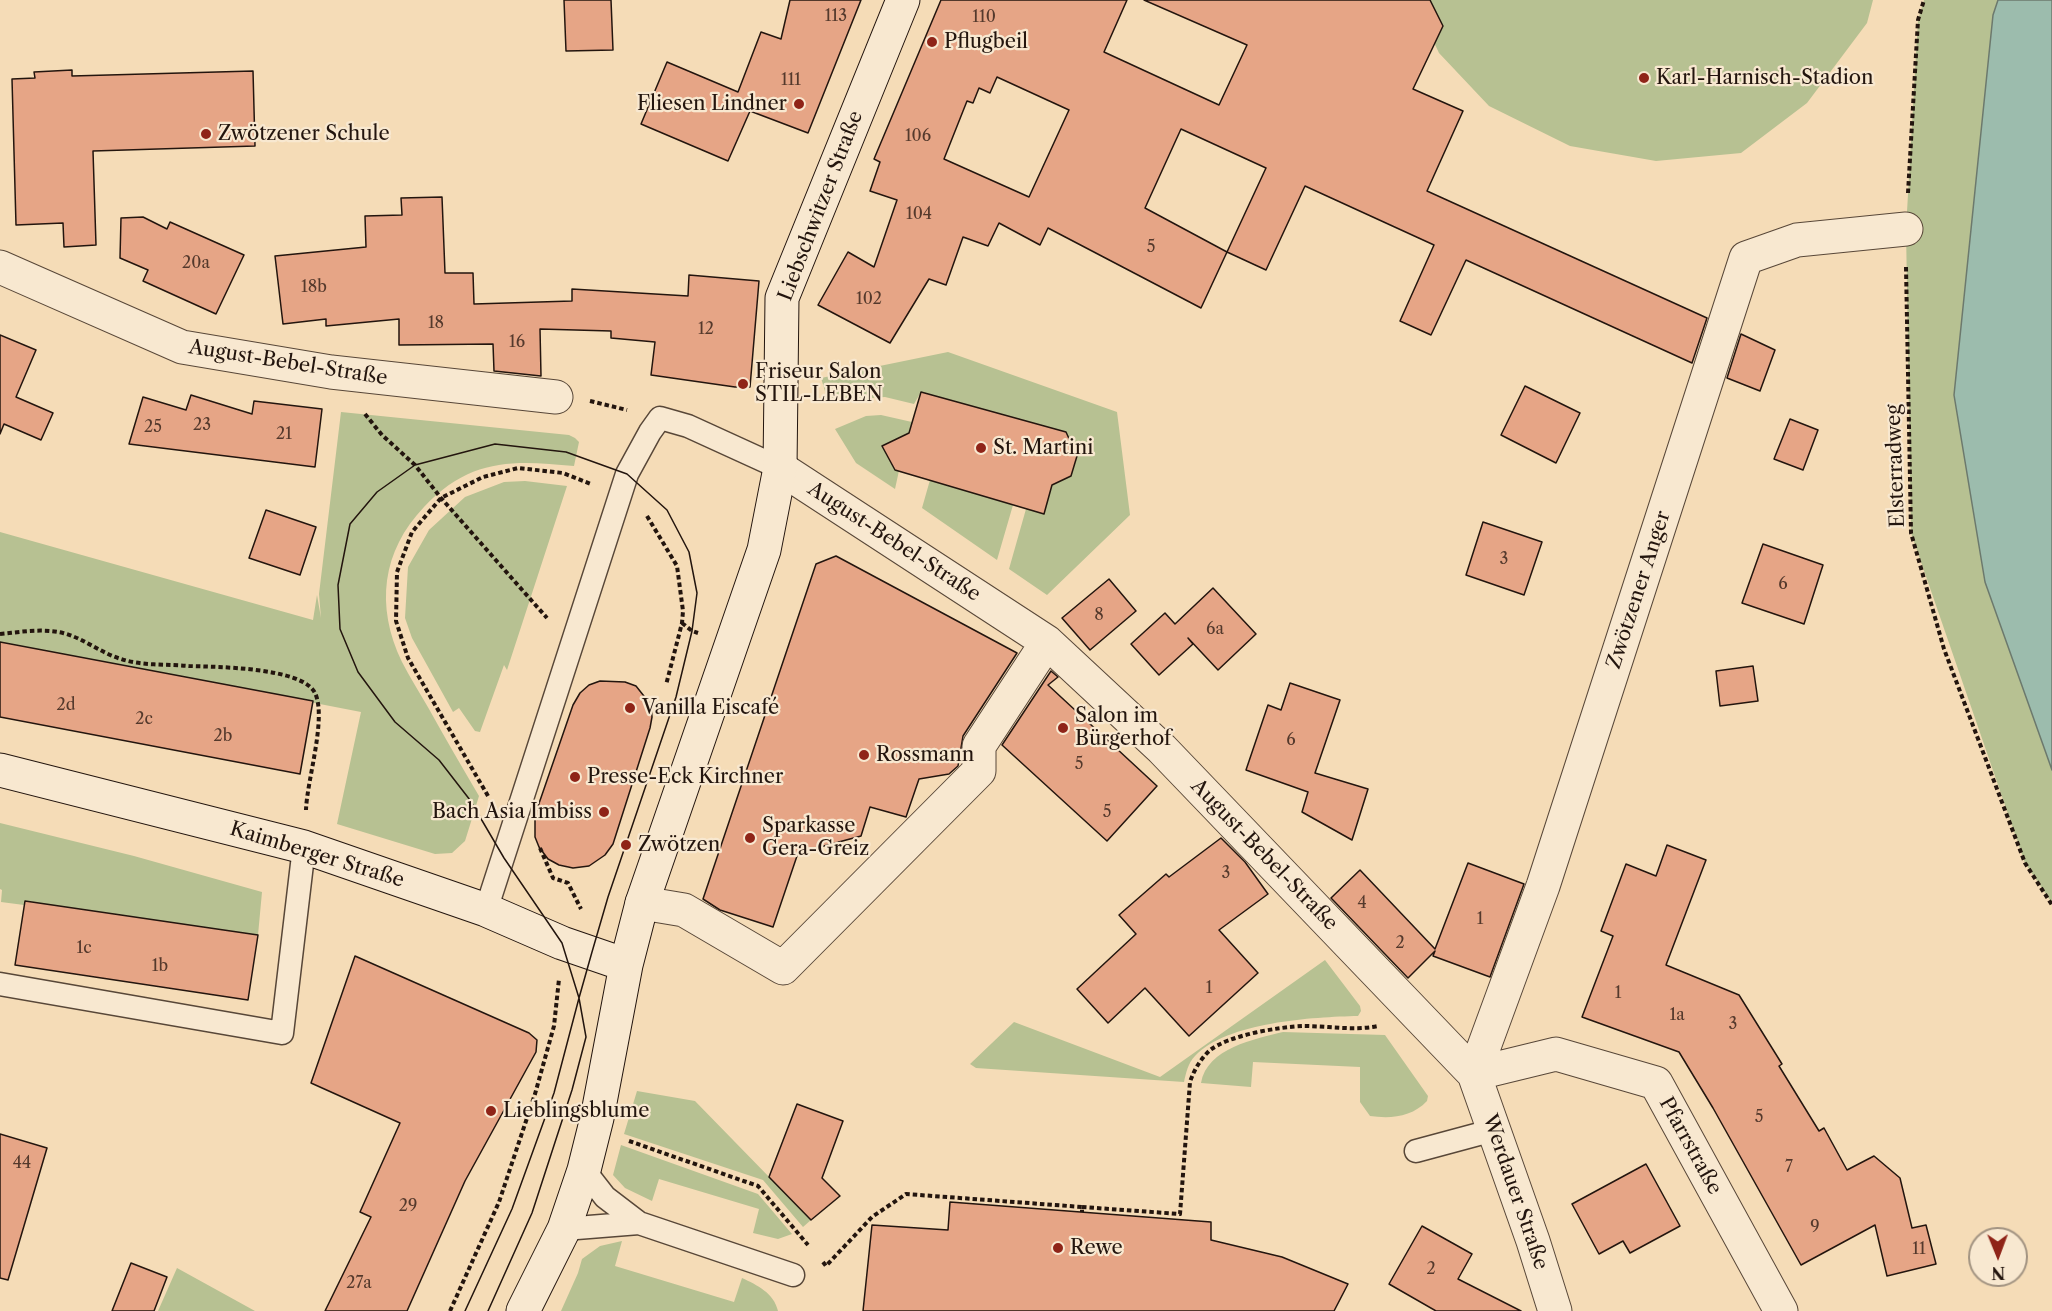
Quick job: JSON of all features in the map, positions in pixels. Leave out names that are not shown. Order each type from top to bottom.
[{"type":"street","name":"Liebschwitzer Straße","points":[[523,1311],[564,1229],[584,1170],[597,1118],[626,965],[642,903],[764,550],[780,468],[782,298],[903,0]]},
{"type":"street","name":"Zwötzener Anger","points":[[1474,1074],[1543,886],[1746,258],[1797,240],[1906,229]]},
{"type":"street","name":"August-Bebel-Straße","points":[[0,267],[182,347],[331,372],[556,397]]},
{"type":"street","name":"August-Bebel-Straße","points":[[780,468],[1047,642],[1162,749],[1474,1074]]},
{"type":"street","points":[[642,903],[684,910],[783,968],[979,771],[979,746],[1047,642]]},
{"type":"street","name":"Kaimberger Straße","points":[[0,770],[303,847],[486,910],[562,943],[626,965]]},
{"type":"street","name":"Pfarrstraße","points":[[1474,1074],[1556,1054],[1656,1083],[1781,1311]]},
{"type":"street","name":"Werdauer Straße","points":[[1474,1074],[1533,1241],[1554,1311]]},
{"type":"lane","name":"August-Bebel-Straße","points":[[660,418],[688,426],[780,468]]},
{"type":"lane","points":[[486,910],[627,474],[660,418]]},
{"type":"lane","points":[[0,984],[282,1033],[303,847]]},
{"type":"lane","points":[[1416,1151],[1494,1130]]},
{"type":"lane","points":[[584,1170],[605,1197],[639,1223],[793,1275]]},
{"type":"lane","points":[[564,1229],[639,1223]]},
{"type":"path","name":"Elsterradweg","points":[[1924,0],[1918,20],[1906,229],[1911,533],[1948,660],[2025,863],[2052,905]]},
{"type":"path","points":[[331,372],[382,435],[416,465],[441,498],[572,645]]},
{"type":"path","points":[[556,397],[591,401],[660,418]]},
{"type":"path","points":[[511,836],[408,658],[396,621],[397,572],[412,532],[441,498],[483,477],[518,468],[563,473],[620,495]]},
{"type":"path","points":[[641,523],[645,512],[677,566],[683,611],[682,622],[666,685]]},
{"type":"path","points":[[0,634],[40,630],[65,633],[122,660],[263,671],[293,677],[309,685],[315,693],[319,710],[307,789],[303,847]]},
{"type":"path","points":[[540,837],[540,849],[553,878],[568,884],[583,914]]},
{"type":"path","points":[[450,1311],[499,1202],[535,1094],[554,1026],[562,943]]},
{"type":"path","points":[[821,1260],[826,1266],[872,1217],[906,1194],[1082,1210],[1180,1214],[1190,1082],[1195,1068],[1210,1050],[1229,1041],[1273,1030],[1302,1026],[1361,1028],[1377,1026],[1407,1003]]},
{"type":"path","points":[[627,1141],[758,1186],[808,1245]]},
{"type":"green space","name":"Karl-Harnisch-Stadion","points":[[1414,0],[1873,0],[1867,23],[1807,103],[1741,153],[1656,161],[1570,146],[1489,106],[1439,53]]},
{"type":"green space","points":[[1924,0],[1998,0],[1993,15],[1954,395],[1985,582],[2052,770],[2052,903],[2025,863],[1911,533],[1906,229],[1918,20]]},
{"type":"green space","points":[[948,352],[1117,412],[1130,515],[1047,595],[1009,569],[1026,509],[1044,513],[1052,485],[1071,476],[1077,456],[1066,432],[921,392],[914,404],[885,397],[828,401],[821,378]]},
{"type":"green space","points":[[341,412],[569,435],[579,442],[574,466],[512,463],[476,471],[458,479],[441,491],[410,524],[391,561],[386,600],[393,641],[408,674],[479,796],[465,841],[452,853],[435,854],[337,824],[361,712],[0,642],[0,532],[313,620],[317,595],[321,618],[319,594]]},
{"type":"green space","points":[[881,415],[912,422],[907,440],[886,454],[891,463],[900,466],[895,489],[856,463],[835,429],[866,416]]},
{"type":"green space","points":[[930,480],[1013,505],[997,560],[922,508]]},
{"type":"green space","points":[[525,481],[567,486],[507,670],[504,665],[480,732],[475,731],[459,708],[453,712],[412,638],[405,618],[408,567],[429,530],[465,497],[504,482]]},
{"type":"green space","points":[[0,823],[134,856],[262,892],[258,935],[25,901],[24,905],[1,902]]},
{"type":"green space","points":[[1325,960],[1360,1006],[1361,1011],[1358,1016],[1295,1020],[1249,1029],[1228,1036],[1209,1045],[1195,1056],[1189,1065],[1184,1082],[976,1068],[970,1064],[1014,1022],[1160,1077]]},
{"type":"green space","points":[[1283,1032],[1385,1035],[1428,1096],[1427,1101],[1415,1111],[1401,1116],[1370,1116],[1360,1102],[1360,1067],[1253,1062],[1251,1087],[1201,1083],[1212,1061],[1222,1053],[1246,1042]]},
{"type":"green space","points":[[637,1091],[695,1101],[811,1220],[803,1227],[763,1180],[624,1134]]},
{"type":"green space","points":[[621,1145],[758,1194],[792,1234],[778,1239],[753,1233],[759,1209],[659,1179],[652,1201],[625,1188],[613,1175]]},
{"type":"green space","points":[[622,1241],[615,1266],[734,1302],[742,1278],[769,1294],[778,1311],[561,1311],[582,1259],[600,1246]]},
{"type":"green space","points":[[177,1268],[255,1311],[158,1311]]},
{"type":"shaded area","points":[[1998,0],[2052,0],[2052,770],[1985,582],[1954,395],[1993,15]]},
{"type":"building","points":[[564,0],[611,0],[613,50],[566,51]]},
{"type":"building","points":[[790,0],[861,0],[808,133],[750,111],[728,161],[641,124],[667,62],[738,92],[761,32],[781,39]]},
{"type":"building","points":[[941,0],[1127,0],[1104,52],[1219,105],[1247,45],[1144,0],[1430,0],[1443,26],[1413,89],[1463,111],[1427,191],[1707,318],[1692,363],[1466,260],[1431,335],[1400,321],[1434,245],[1305,186],[1266,270],[1227,252],[1201,308],[1048,228],[1040,245],[999,223],[988,246],[963,237],[946,285],[929,279],[890,343],[818,305],[848,252],[874,267],[897,200],[870,191],[880,162],[874,159]],"holes":[[[997,77],[1069,110],[1029,197],[944,159],[967,101],[973,103],[979,88],[990,93]],[[1181,129],[1266,168],[1227,252],[1145,208]]]},
{"type":"building","points":[[72,70],[72,76],[253,71],[255,146],[93,151],[96,245],[64,247],[63,223],[16,225],[12,79],[35,78],[34,72]]},
{"type":"building","points":[[442,197],[445,273],[473,273],[474,304],[572,301],[572,289],[688,296],[689,275],[759,281],[750,387],[735,387],[651,375],[655,342],[611,338],[611,331],[540,329],[541,376],[494,371],[493,344],[399,345],[399,319],[326,326],[326,319],[283,324],[275,256],[366,247],[365,216],[402,215],[401,198]]},
{"type":"building","points":[[143,217],[167,229],[170,222],[244,255],[216,314],[143,281],[148,270],[120,258],[121,218]]},
{"type":"building","points":[[1741,334],[1775,350],[1760,391],[1727,378]]},
{"type":"building","points":[[0,335],[36,350],[16,397],[53,413],[41,440],[4,424],[0,434]]},
{"type":"building","points":[[1525,386],[1580,413],[1556,463],[1501,435]]},
{"type":"building","name":"St. Martini","points":[[921,392],[1066,432],[1077,456],[1071,476],[1052,485],[1044,514],[895,470],[882,446],[909,433]]},
{"type":"building","points":[[191,395],[252,414],[254,401],[322,409],[315,467],[129,444],[143,397],[186,410]]},
{"type":"building","points":[[1790,419],[1818,430],[1803,470],[1774,459]]},
{"type":"building","points":[[266,510],[316,527],[300,575],[249,558]]},
{"type":"building","points":[[1483,522],[1542,542],[1524,595],[1466,575]]},
{"type":"building","points":[[1763,544],[1823,565],[1804,624],[1742,603]]},
{"type":"building","points":[[836,556],[1017,653],[963,736],[958,766],[949,774],[919,779],[906,817],[870,807],[861,836],[798,853],[773,927],[720,910],[703,899],[816,564]]},
{"type":"building","points":[[1109,579],[1136,611],[1090,650],[1062,618]]},
{"type":"building","points":[[1213,588],[1256,634],[1218,670],[1188,638],[1193,644],[1159,675],[1131,644],[1165,613],[1175,624]]},
{"type":"building","points":[[0,642],[313,701],[300,774],[0,717]]},
{"type":"building","points":[[1753,666],[1758,701],[1720,706],[1716,671]]},
{"type":"building","points":[[1051,671],[1058,677],[1048,685],[1157,786],[1107,841],[1002,745]]},
{"type":"building","points":[[600,681],[625,682],[636,686],[651,705],[652,717],[613,844],[605,855],[589,866],[573,868],[559,865],[548,859],[539,847],[535,837],[535,815],[573,705],[580,693],[589,685]]},
{"type":"building","points":[[1290,683],[1340,700],[1315,773],[1368,789],[1352,840],[1302,812],[1308,792],[1246,770],[1268,705],[1281,710]]},
{"type":"building","points":[[1221,838],[1245,862],[1268,894],[1219,930],[1258,973],[1189,1036],[1145,988],[1108,1023],[1077,989],[1136,934],[1119,915],[1166,874],[1169,877]]},
{"type":"building","points":[[1667,845],[1706,860],[1666,965],[1739,995],[1782,1064],[1779,1066],[1819,1131],[1824,1128],[1847,1170],[1874,1156],[1900,1178],[1912,1228],[1926,1225],[1936,1264],[1887,1276],[1875,1225],[1801,1265],[1679,1052],[1582,1017],[1613,936],[1601,931],[1626,864],[1656,876]]},
{"type":"building","points":[[1468,863],[1524,884],[1490,977],[1433,956],[1435,951],[1408,978],[1331,898],[1360,870],[1435,949]]},
{"type":"building","points":[[25,901],[258,935],[248,1000],[15,965]]},
{"type":"building","points":[[355,956],[529,1033],[537,1040],[536,1052],[465,1181],[407,1311],[325,1311],[371,1217],[360,1212],[400,1123],[311,1083]]},
{"type":"building","points":[[797,1104],[843,1121],[822,1178],[840,1196],[811,1220],[769,1177]]},
{"type":"building","points":[[0,1134],[47,1148],[8,1280],[0,1278]]},
{"type":"building","points":[[1646,1164],[1680,1226],[1630,1253],[1623,1241],[1599,1254],[1572,1204]]},
{"type":"building","name":"Rewe","points":[[950,1202],[1211,1222],[1211,1240],[1282,1257],[1348,1284],[1334,1311],[863,1311],[872,1225],[948,1230]]},
{"type":"building","points":[[1422,1226],[1472,1254],[1458,1279],[1521,1311],[1436,1311],[1389,1284]]},
{"type":"building","points":[[131,1263],[167,1277],[154,1311],[112,1311]]},
{"type":"tram line","points":[[465,1311],[512,1209],[554,1093],[579,998],[608,897],[676,697],[692,631],[697,593],[689,552],[667,510],[627,474],[566,452],[495,444],[415,465],[377,492],[350,524],[338,585],[340,629],[358,672],[395,722],[439,760],[470,800],[504,858],[562,943],[579,998],[586,1037],[572,1090],[532,1213],[488,1311]]},
{"type":"place","name":"Pflugbeil","points":[[932,42]]},
{"type":"place","name":"Karl-Harnisch-Stadion","points":[[1644,78]]},
{"type":"place","name":"Fliesen Lindner","points":[[799,104]]},
{"type":"place","name":"Zwötzener Schule","points":[[206,134]]},
{"type":"place","name":"Friseur Salon STIL-LEBEN","points":[[743,384]]},
{"type":"place","name":"St. Martini","points":[[981,448]]},
{"type":"place","name":"Vanilla Eiscafé","points":[[630,708]]},
{"type":"place","name":"Salon im Bürgerhof","points":[[1063,728]]},
{"type":"place","name":"Rossmann","points":[[864,755]]},
{"type":"place","name":"Presse-Eck Kirchner","points":[[575,777]]},
{"type":"place","name":"Bach Asia Imbiss","points":[[604,812]]},
{"type":"place","name":"Sparkasse Gera-Greiz","points":[[750,838]]},
{"type":"place","name":"Zwötzen","points":[[626,845]]},
{"type":"place","name":"Lieblingsblume","points":[[491,1111]]},
{"type":"place","name":"Rewe","points":[[1058,1248]]}]
